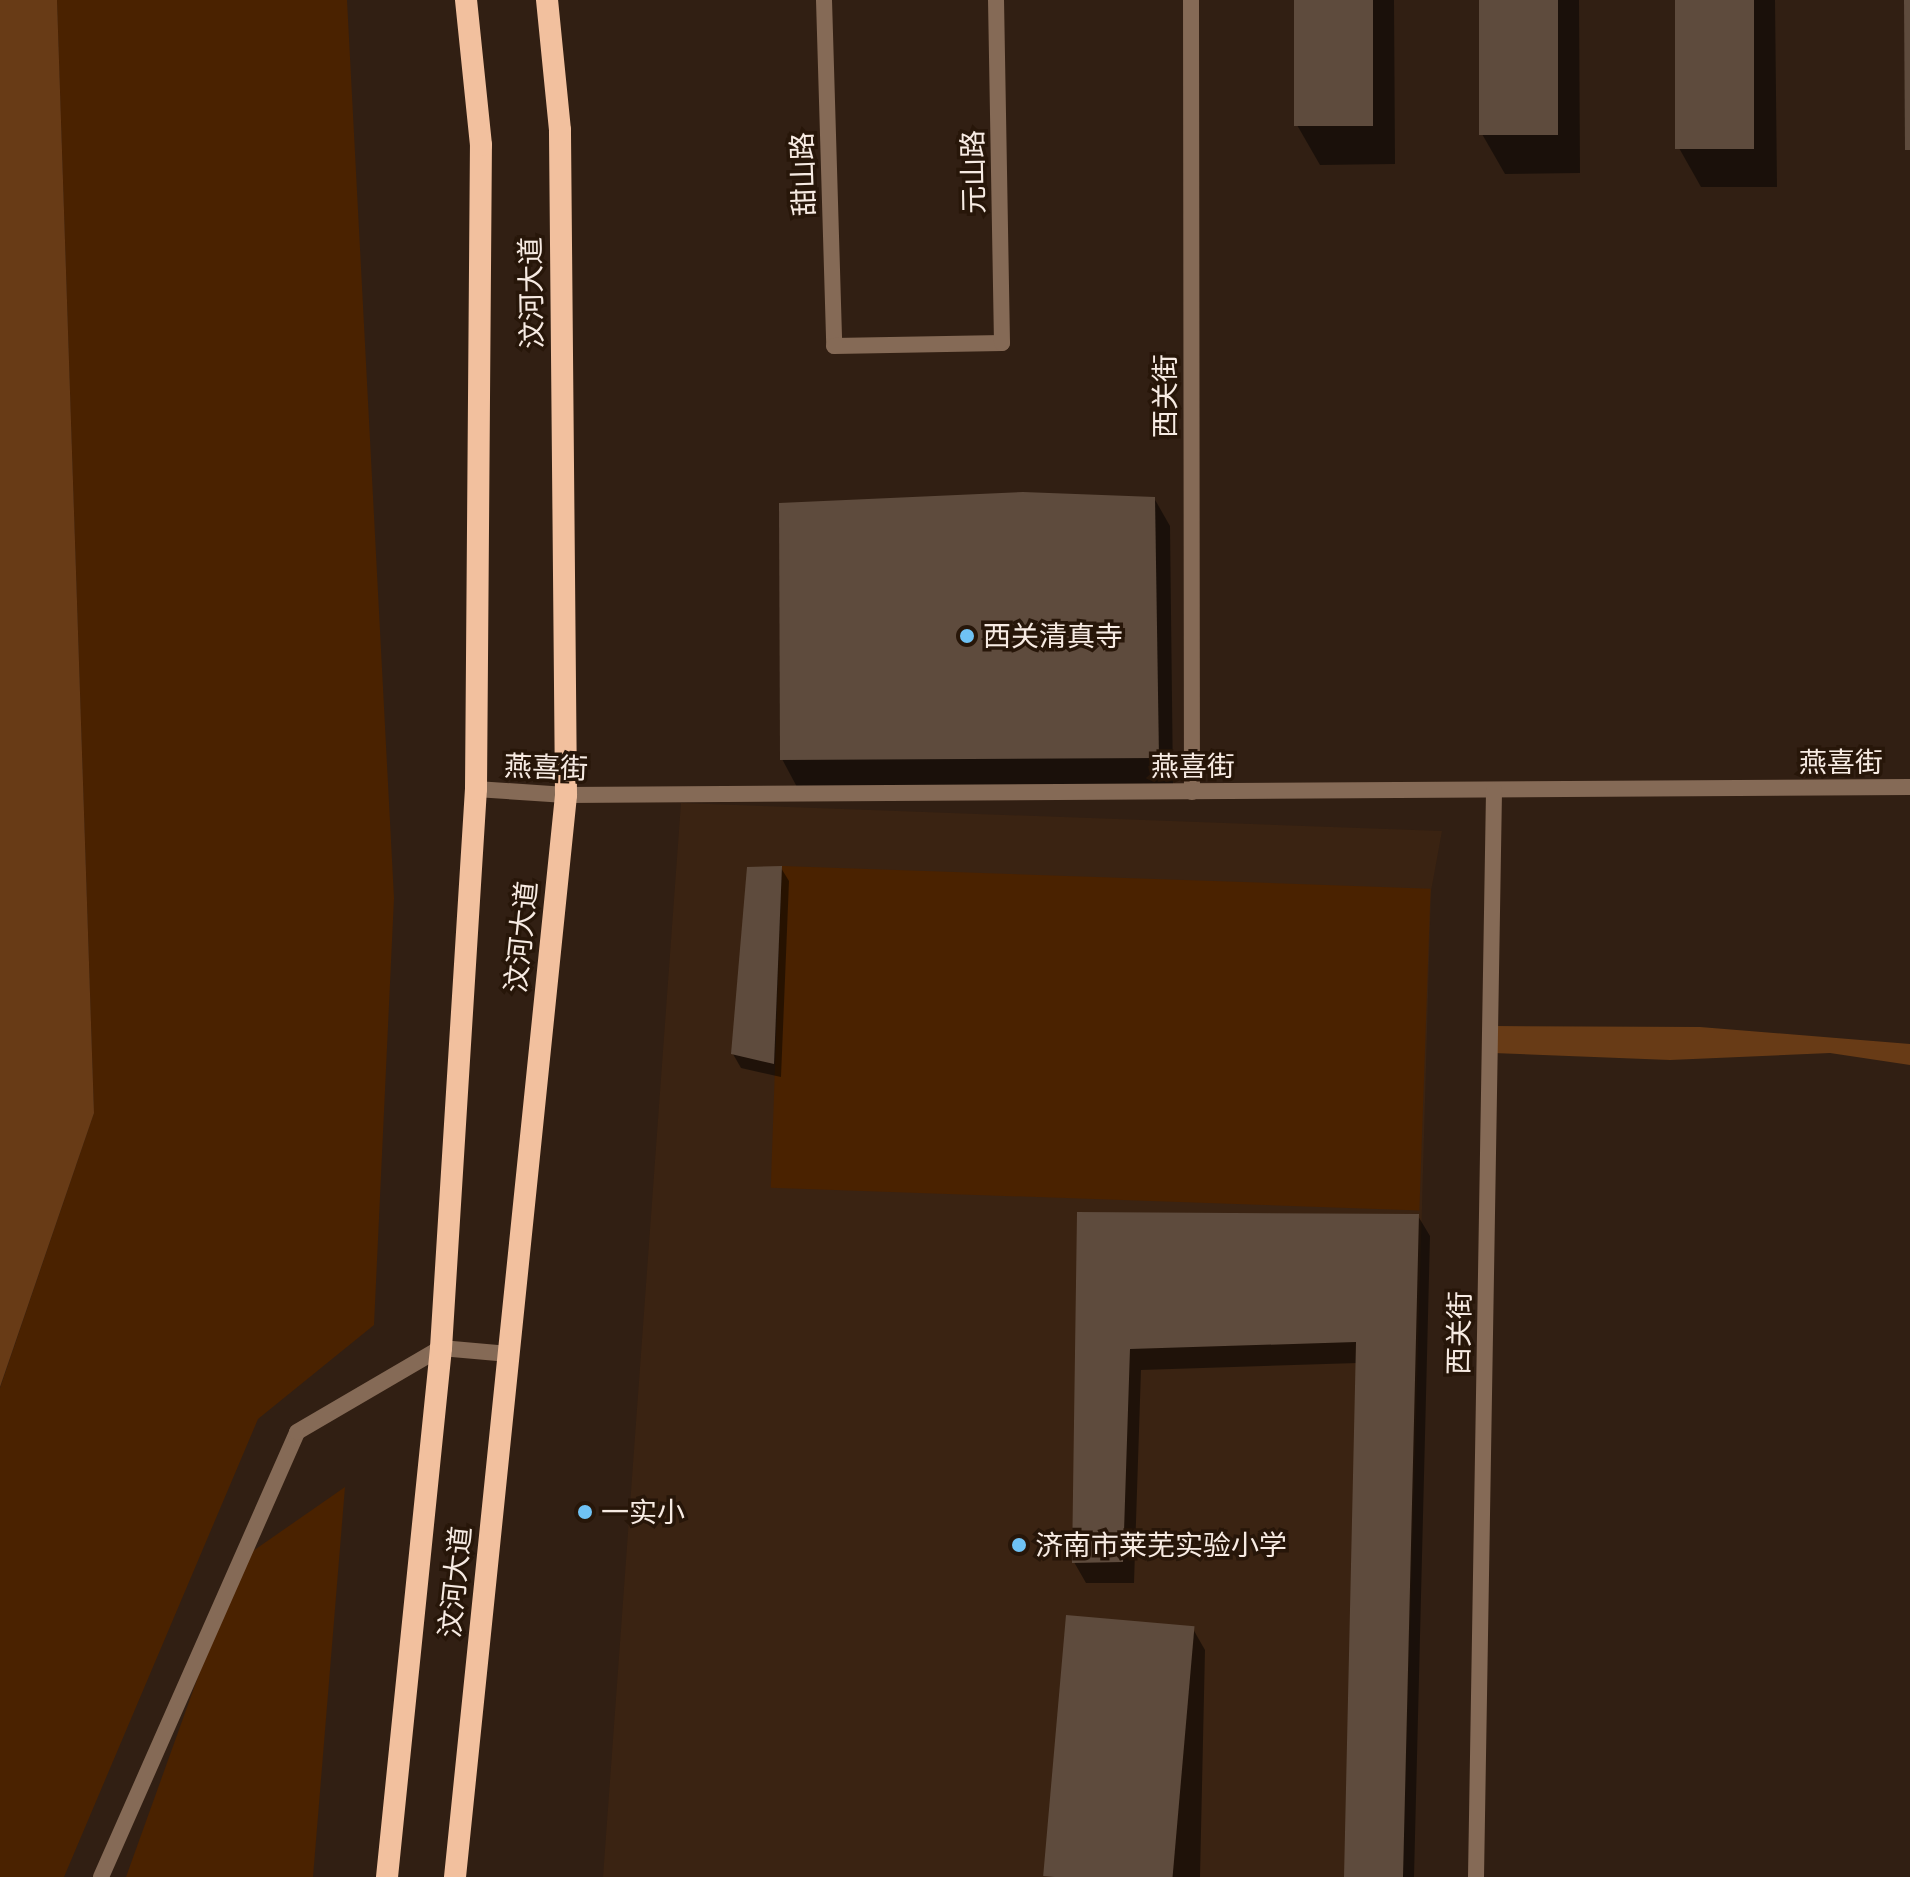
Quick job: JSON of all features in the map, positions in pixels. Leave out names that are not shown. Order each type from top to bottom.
[{"type":"highway","name":"汶河大道","points":[[387,1877],[441,1348],[476,789],[481,145],[466,0]]},
{"type":"highway","name":"汶河大道","points":[[455,1877],[566,795],[560,130],[547,0]]},
{"type":"street","name":"甜山路","points":[[824,0],[834,346],[1002,343]]},
{"type":"street","name":"元山路","points":[[996,0],[1002,343]]},
{"type":"street","name":"西关街","points":[[1191,0],[1192,792]]},
{"type":"street","name":"燕喜街","points":[[476,789],[566,795],[1910,787]]},
{"type":"street","name":"西关街","points":[[1476,1877],[1494,790]]},
{"type":"street","points":[[101,1877],[297,1432],[441,1348],[509,1354]]},
{"type":"shaded area","points":[[0,0],[57,0],[94,1113],[0,1387]]},
{"type":"shaded area","points":[[57,0],[347,0],[394,898],[374,1325],[258,1419],[64,1877],[0,1877],[0,1388],[94,1113]]},
{"type":"shaded area","name":"济南市莱芜实验小学","points":[[681,803],[1442,831],[1431,891],[1403,1877],[603,1877]]},
{"type":"shaded area","points":[[782,866],[1431,889],[1419,1210],[771,1188]]},
{"type":"shaded area","points":[[1494,1026],[1700,1027],[1910,1044],[1910,1065],[1830,1053],[1670,1060],[1493,1053]]},
{"type":"shaded area","points":[[345,1487],[313,1877],[126,1877],[240,1560]]},
{"type":"building","points":[[1294,0],[1373,0],[1373,126],[1294,126]]},
{"type":"building","points":[[1479,0],[1558,0],[1558,135],[1479,135]]},
{"type":"building","points":[[1675,0],[1754,0],[1754,149],[1675,149]]},
{"type":"building","points":[[1904,0],[1910,0],[1910,150],[1905,150]]},
{"type":"building","name":"西关清真寺","points":[[1023,492],[1155,497],[1159,758],[780,760],[779,503]]},
{"type":"building","points":[[782,866],[774,1064],[731,1054],[747,867]]},
{"type":"building","points":[[1077,1212],[1419,1214],[1403,1877],[1344,1877],[1356,1342],[1130,1349],[1123,1562],[1072,1563]]},
{"type":"building","points":[[1066,1615],[1195,1626],[1173,1877],[1043,1876]]},
{"type":"place","name":"西关清真寺","points":[[967,636]]},
{"type":"place","name":"一实小","points":[[585,1512]]},
{"type":"place","name":"济南市莱芜实验小学","points":[[1019,1545]]}]
